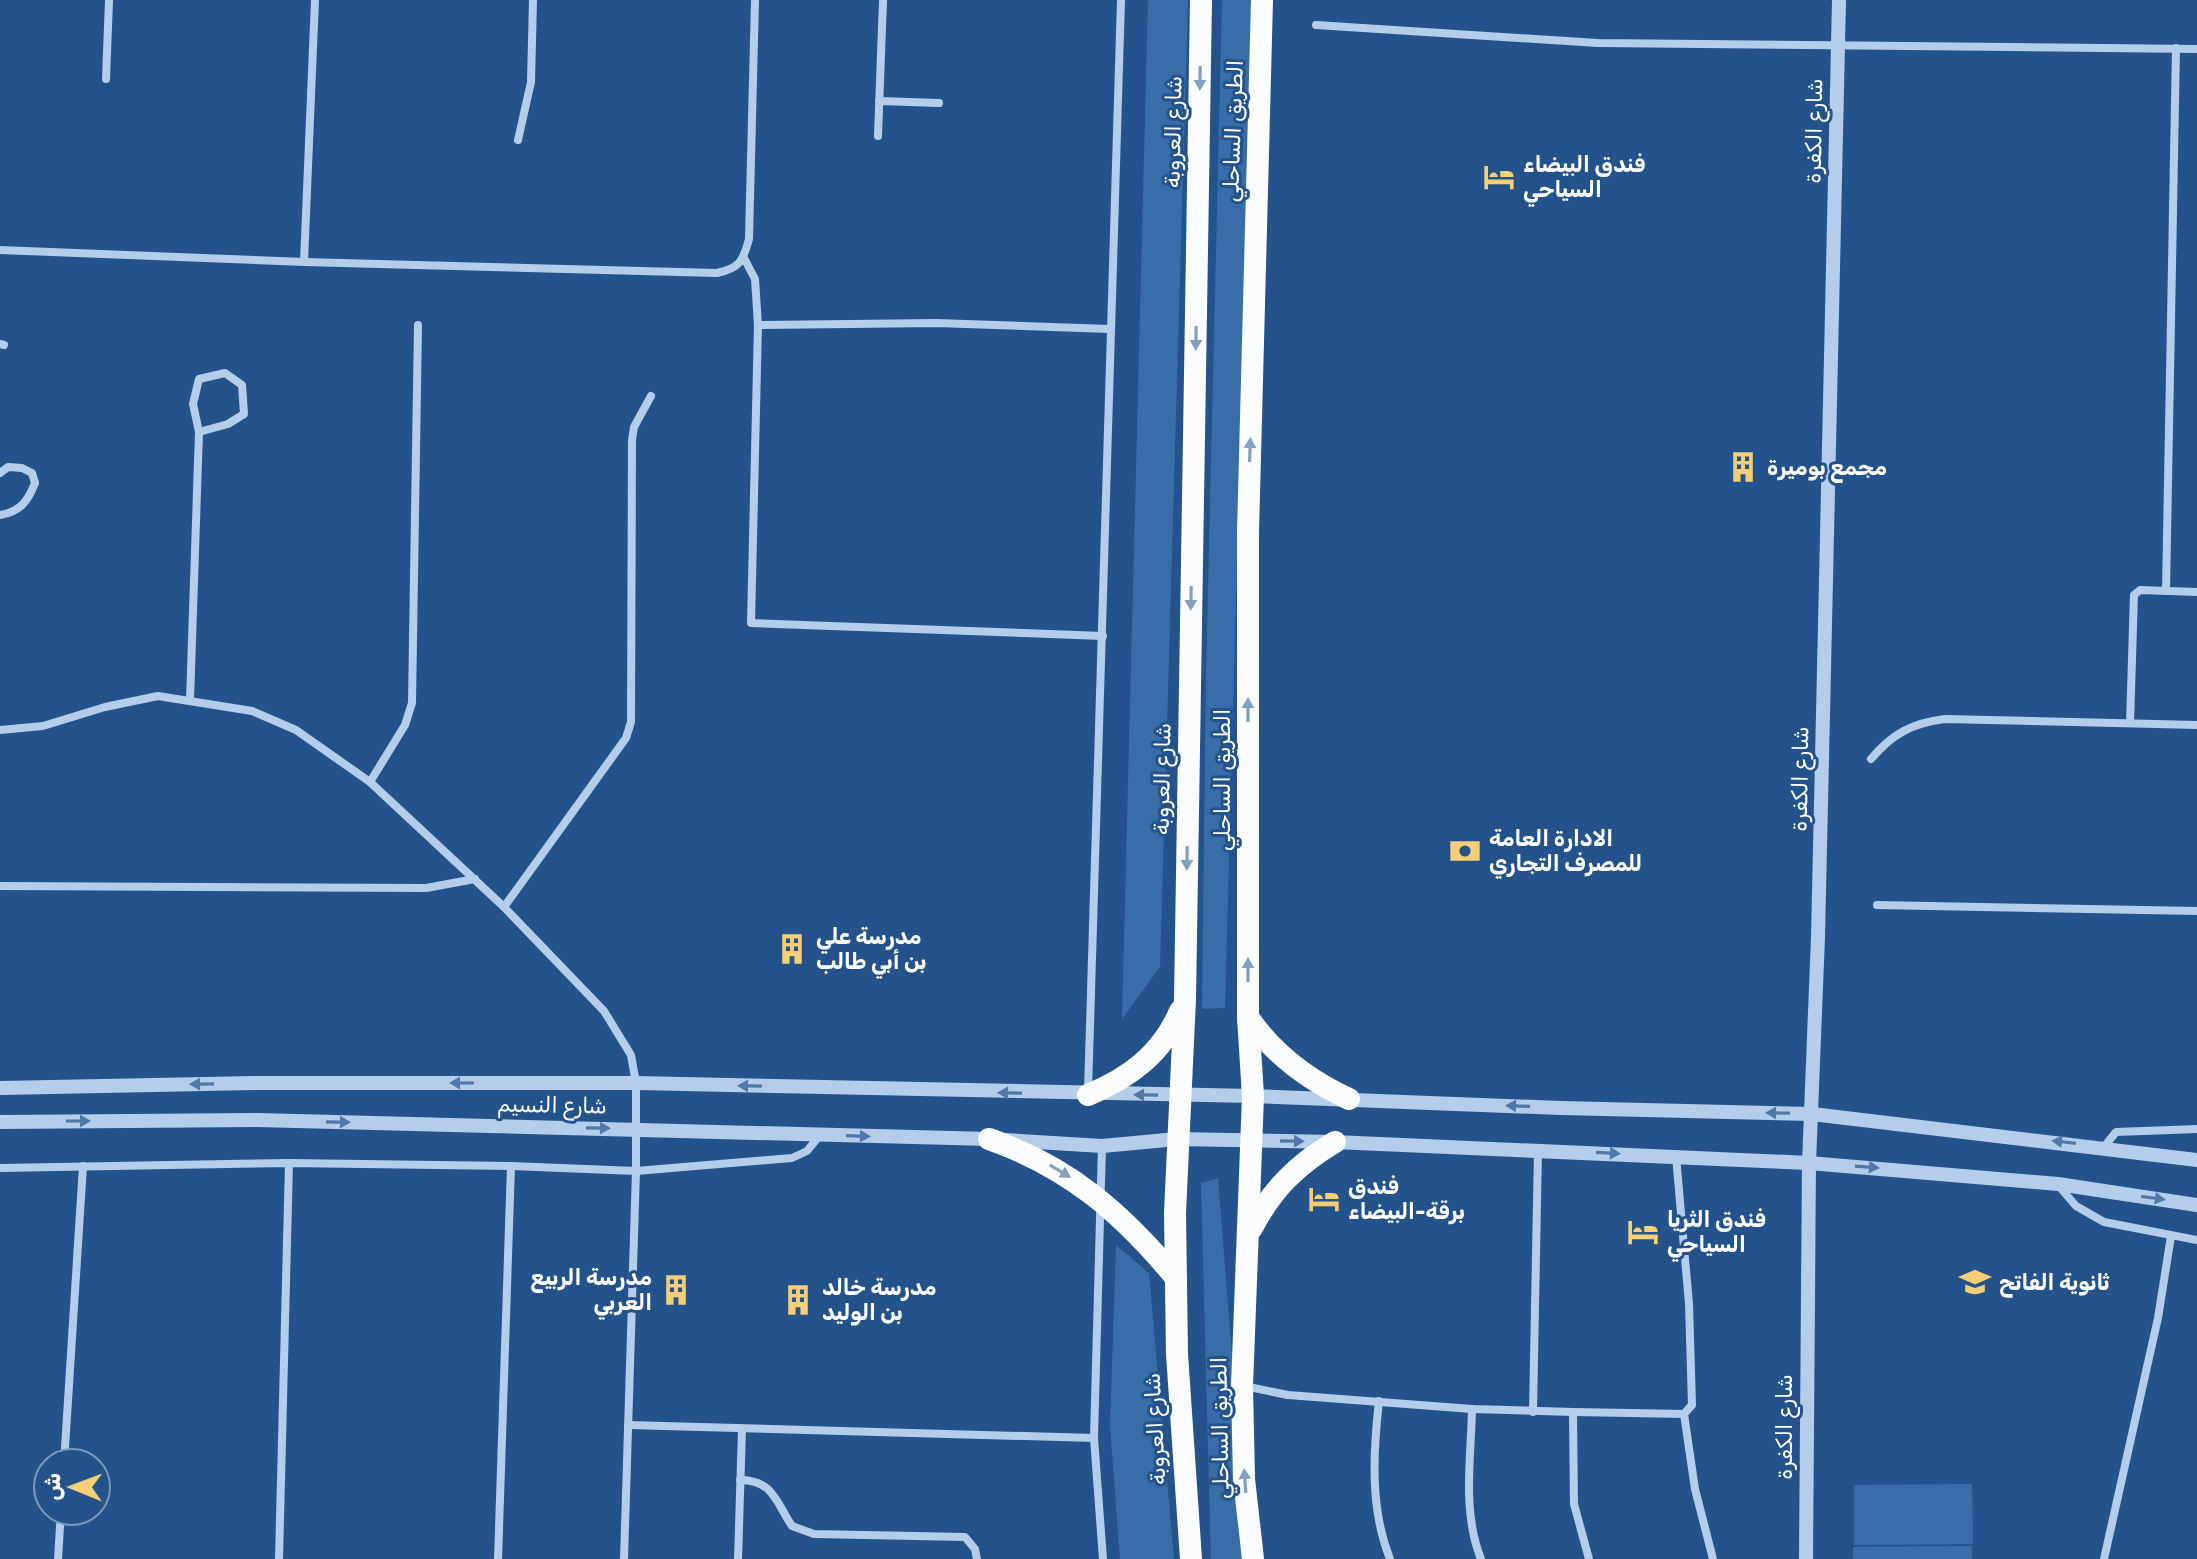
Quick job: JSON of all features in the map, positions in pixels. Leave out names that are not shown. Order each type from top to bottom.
[{"type":"highway","name":"شارع العروبة","points":[[1191,1559],[1183,1473],[1176,1278],[1177,1139],[1185,999],[1201,0]]},
{"type":"highway","name":"الطريق الساحلي","points":[[1253,1559],[1244,1479],[1242,1386],[1253,1096],[1248,1017],[1248,532],[1262,0]]},
{"type":"highway","points":[[1088,1095],[1126,1076],[1158,1049],[1174,1025],[1185,999]]},
{"type":"highway","points":[[1248,1017],[1279,1055],[1312,1080],[1349,1099]]},
{"type":"highway","points":[[989,1139],[1056,1168],[1101,1200],[1138,1235],[1176,1278]]},
{"type":"highway","points":[[1250,1233],[1276,1189],[1293,1170],[1335,1142]]},
{"type":"street","points":[[106,79],[109,0]]},
{"type":"street","points":[[304,262],[315,0]]},
{"type":"street","points":[[518,140],[531,82],[533,0]]},
{"type":"street","points":[[0,250],[304,262],[717,273],[733,270],[744,258],[749,239],[755,0]]},
{"type":"street","points":[[878,136],[883,0]]},
{"type":"street","points":[[1088,1095],[1121,0]]},
{"type":"street","name":"شارع الكفرة","points":[[1806,1559],[1809,1163],[1829,506],[1839,0]]},
{"type":"street","points":[[1316,25],[1598,43],[1838,43],[2197,49]]},
{"type":"street","points":[[2166,591],[2176,48]]},
{"type":"street","points":[[879,101],[939,103]]},
{"type":"street","points":[[744,258],[755,279],[758,325],[751,623],[1103,636]]},
{"type":"street","points":[[758,325],[936,323],[1109,329]]},
{"type":"street","points":[[370,782],[405,725],[412,703],[418,325]]},
{"type":"street","points":[[190,700],[199,432],[193,404],[199,379],[225,373],[242,385],[244,414],[228,424],[199,432]]},
{"type":"street","points":[[504,907],[620,750],[631,722],[632,440],[634,427],[651,396]]},
{"type":"street","points":[[0,473],[8,467],[22,468],[32,473],[35,483],[23,505],[12,513],[0,515]]},
{"type":"street","points":[[2130,723],[2134,595],[2140,590],[2197,592]]},
{"type":"street","points":[[0,730],[43,726],[105,707],[158,696],[252,711],[296,730],[370,782],[504,907],[604,1011],[631,1055],[636,1083],[624,1559]]},
{"type":"street","points":[[1871,759],[1885,742],[1903,729],[1923,721],[2197,725]]},
{"type":"street","points":[[0,886],[426,888],[475,879]]},
{"type":"street","points":[[1877,905],[2197,911]]},
{"type":"street","name":"شارع النسيم","points":[[0,1088],[255,1083],[636,1083],[1088,1095],[1253,1096],[1812,1114],[2197,1160]]},
{"type":"street","name":"شارع النسيم","points":[[0,1122],[257,1120],[989,1139],[1102,1146],[1177,1139],[1335,1142],[1809,1163],[2058,1184],[2197,1205]]},
{"type":"street","points":[[2104,1147],[2116,1132],[2197,1129]]},
{"type":"street","points":[[0,1168],[289,1163],[636,1171],[792,1158],[807,1151],[820,1135]]},
{"type":"street","points":[[1102,1146],[1094,1438],[1103,1559]]},
{"type":"street","points":[[1533,1412],[1538,1150]]},
{"type":"street","points":[[1242,1386],[1288,1395],[1472,1409],[1684,1414],[1692,1405],[1689,1304],[1676,1156]]},
{"type":"street","points":[[279,1559],[289,1163]]},
{"type":"street","points":[[65,1447],[83,1166]]},
{"type":"street","points":[[498,1559],[511,1166]]},
{"type":"street","points":[[2058,1184],[2076,1206],[2104,1222],[2197,1240]]},
{"type":"street","points":[[2104,1559],[2158,1318],[2171,1236]]},
{"type":"street","points":[[1379,1401],[1374,1490],[1390,1559]]},
{"type":"street","points":[[1472,1409],[1469,1516],[1481,1559]]},
{"type":"street","points":[[1573,1412],[1574,1504],[1589,1559]]},
{"type":"street","points":[[1684,1414],[1695,1489],[1713,1559]]},
{"type":"street","points":[[628,1425],[1094,1438]]},
{"type":"street","points":[[738,1559],[742,1430]]},
{"type":"street","points":[[740,1480],[756,1480],[771,1491],[792,1526],[814,1534],[965,1537],[975,1549],[977,1559]]},
{"type":"street","points":[[58,1559],[60,1527]]},
{"type":"shaded area","points":[[1148,0],[1188,0],[1160,967],[1122,1019]]},
{"type":"shaded area","points":[[1222,0],[1252,0],[1225,1008],[1202,1009],[1206,673]]},
{"type":"shaded area","points":[[1218,1178],[1248,1559],[1211,1559],[1201,1183]]},
{"type":"shaded area","points":[[1116,1245],[1149,1273],[1174,1559],[1120,1559],[1110,1426]]},
{"type":"shaded area","points":[[1972,1484],[1973,1544],[1854,1545],[1854,1485]]},
{"type":"shaded area","points":[[1972,1546],[1972,1559],[1853,1559],[1853,1547]]},
{"type":"place","name":"فندق البيضاء السياحي","points":[[1499,177]]},
{"type":"place","name":"مجمع بوميرة","points":[[1743,467]]},
{"type":"place","name":"الادارة العامة للمصرف التجاري","points":[[1465,851]]},
{"type":"place","name":"مدرسة علي بن أبي طالب","points":[[792,949]]},
{"type":"place","name":"فندق برقة-البيضاء","points":[[1324,1199]]},
{"type":"place","name":"فندق الثريا السياحي","points":[[1643,1232]]},
{"type":"place","name":"ثانوية الفاتح","points":[[1975,1282]]},
{"type":"place","name":"مدرسة الربيع العربي","points":[[676,1290]]},
{"type":"place","name":"مدرسة خالد بن الوليد","points":[[798,1300]]}]
